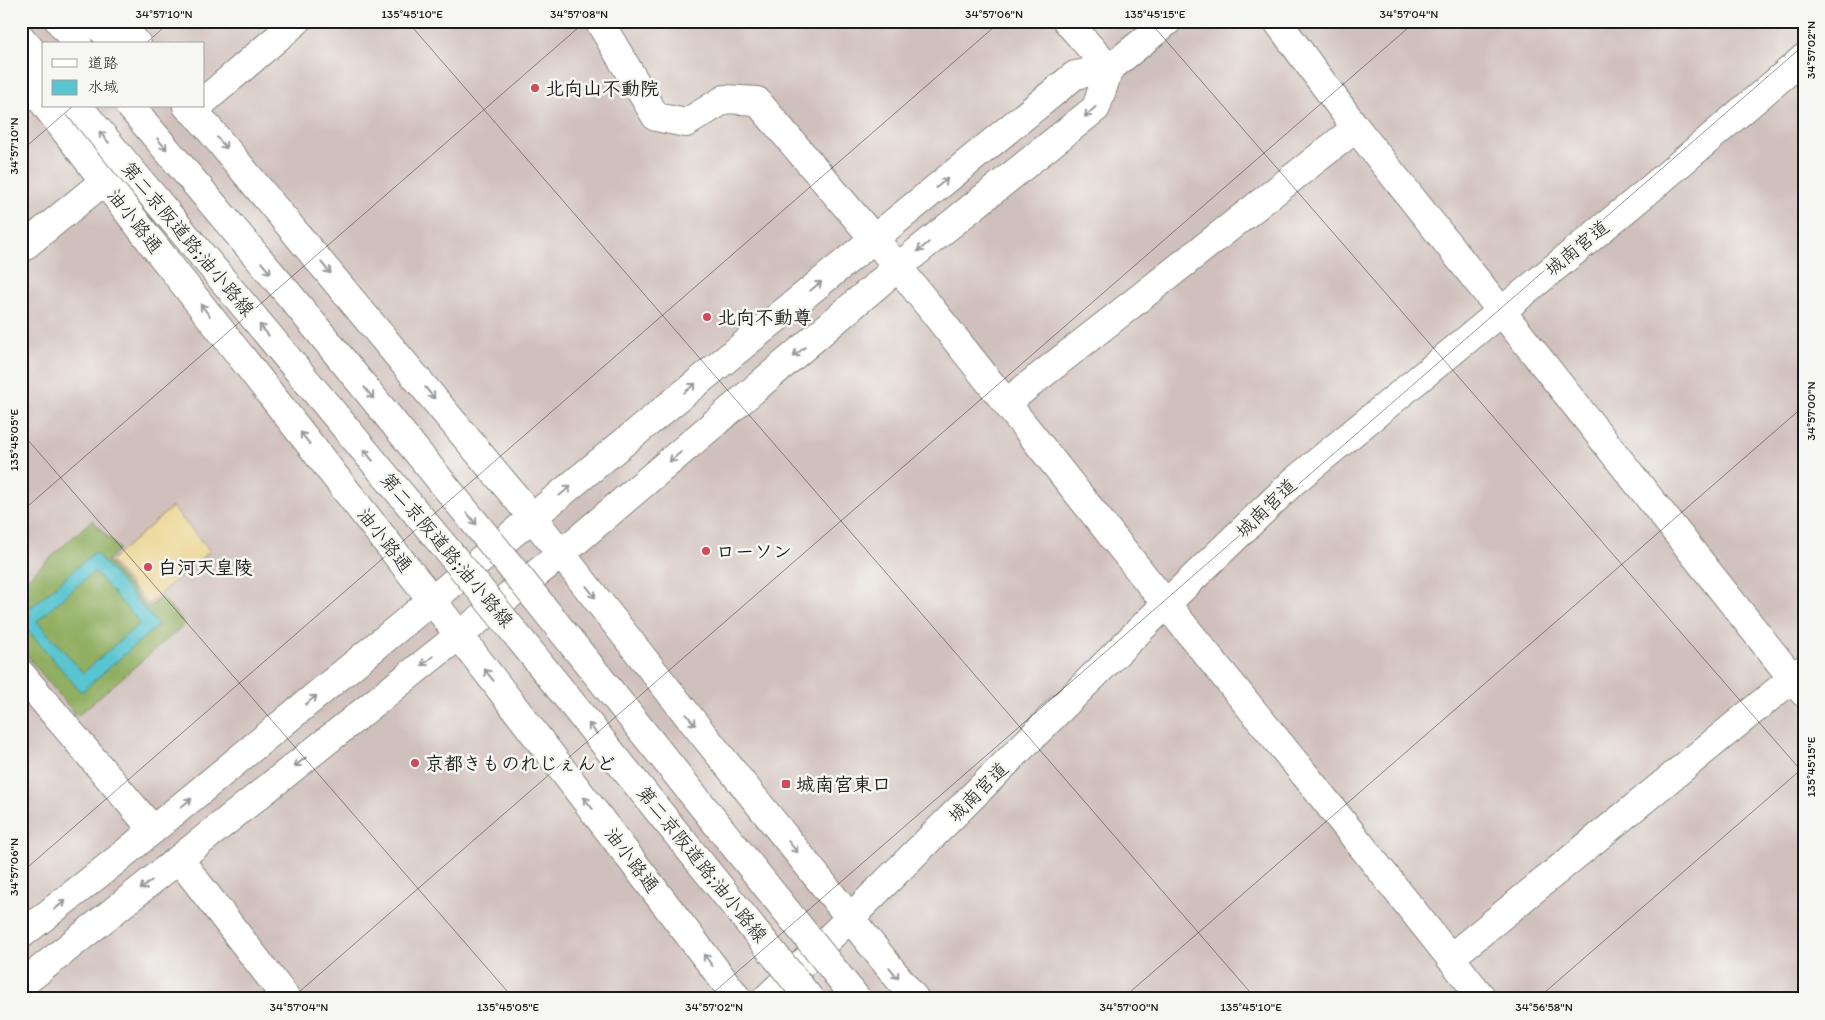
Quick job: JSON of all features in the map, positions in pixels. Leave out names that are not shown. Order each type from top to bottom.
[{"type":"main road","points":[[59,21],[101,31],[131,42]]},
{"type":"main road","points":[[205,100],[297,21]]},
{"type":"main road","points":[[599,21],[656,117],[686,123],[725,99],[757,101],[898,267],[1483,999]]},
{"type":"main road","points":[[1067,21],[1110,69]]},
{"type":"main road","points":[[21,935],[153,830],[1075,75],[1110,69],[1168,21]]},
{"type":"main road","points":[[1277,21],[1356,128],[1501,311],[1800,681],[1450,958]]},
{"type":"main road","points":[[21,38],[42,63]]},
{"type":"main road","name":"城南宮道","points":[[766,999],[1166,604],[1293,482],[1648,190],[1804,58]]},
{"type":"main road","points":[[21,985],[561,554],[898,267],[1096,108],[1110,69]]},
{"type":"main road","points":[[34,93],[42,103]]},
{"type":"main road","name":"油小路通","points":[[34,93],[42,103]]},
{"type":"main road","points":[[46,108],[166,261]]},
{"type":"main road","name":"油小路通","points":[[46,108],[432,600],[738,999]]},
{"type":"main road","name":"第二京阪道路;油小路線","points":[[80,108],[478,587],[810,999]]},
{"type":"main road","name":"第二京阪道路;油小路線","points":[[132,108],[291,297],[506,561],[857,999]]},
{"type":"main road","points":[[196,108],[533,518],[696,726],[915,999]]},
{"type":"main road","points":[[1006,403],[1356,128]]},
{"type":"main road","points":[[21,249],[103,182]]},
{"type":"main road","points":[[21,674],[153,830]]},
{"type":"main road","points":[[178,859],[287,999]]},
{"type":"shaded area","points":[[21,21],[1804,21],[1804,999],[21,999]]},
{"type":"green space","points":[[92,520],[119,549],[107,561],[148,608],[162,597],[185,624],[77,716],[21,649],[21,584]]},
{"type":"sand","points":[[172,507],[210,551],[148,604],[110,561]]},
{"type":"water","points":[[95,552],[158,625],[81,692],[21,622],[21,616]],"holes":[[[94,571],[140,623],[83,673],[37,621]]]},
{"type":"place","name":"北向山不動院","points":[[535,88]]},
{"type":"place","name":"北向不動尊","points":[[707,317]]},
{"type":"place","name":"ローソン","points":[[706,551]]},
{"type":"place","name":"白河天皇陵","points":[[148,567]]},
{"type":"place","name":"京都きものれじぇんど","points":[[415,763]]},
{"type":"place","name":"城南宮東口","points":[[786,784]]}]
